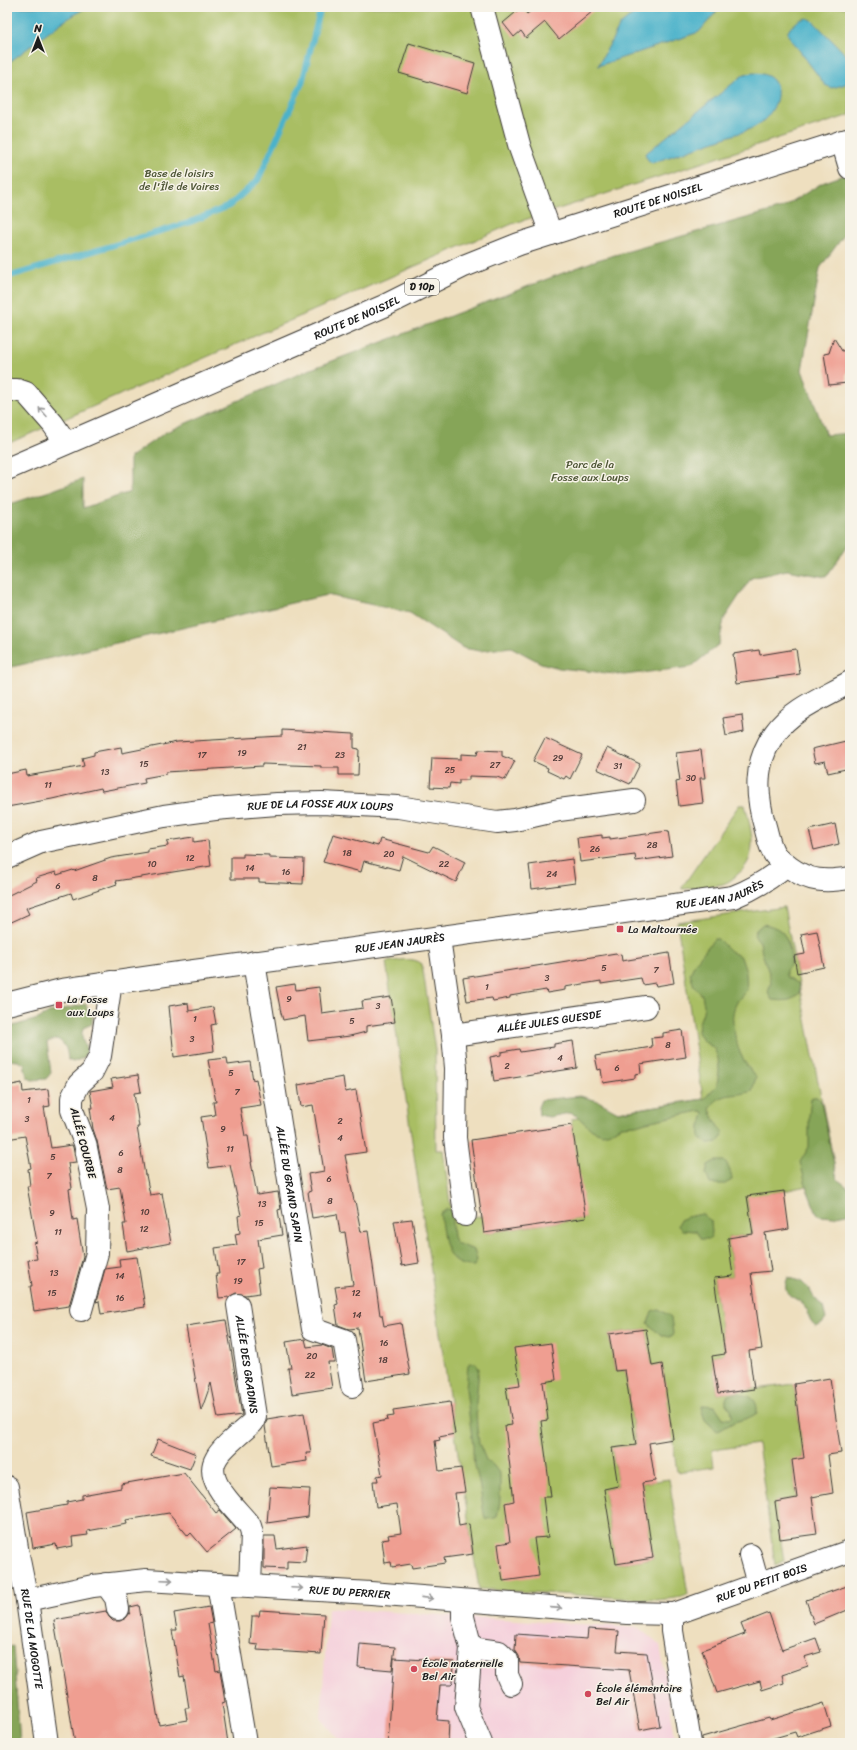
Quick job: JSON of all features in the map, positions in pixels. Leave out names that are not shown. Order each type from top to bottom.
[{"type":"street","points":[[482,7],[520,148],[551,234]]},
{"type":"street","points":[[846,140],[850,168]]},
{"type":"street","name":"ROUTE DE NOISIEL","points":[[7,469],[384,306],[464,266],[519,244],[846,140]]},
{"type":"street","points":[[10,390],[17,390],[26,393],[53,424],[66,443]]},
{"type":"street","points":[[850,682],[800,710],[788,719],[775,733],[762,758],[758,773],[759,803],[775,856],[805,877],[814,880],[827,881],[850,878]]},
{"type":"street","name":"RUE DE LA FOSSE AUX LOUPS","points":[[8,855],[41,842],[99,829],[164,816],[243,806],[322,803],[398,807],[497,822],[515,820],[559,810],[634,800]]},
{"type":"street","name":"RUE JEAN JAURÈS","points":[[7,1004],[62,990],[111,982],[733,897],[770,880],[786,865]]},
{"type":"street","points":[[439,938],[453,1035],[456,1068],[454,1138],[465,1215]]},
{"type":"street","name":"ALLÉE DU GRAND SAPIN","points":[[254,962],[314,1329],[344,1340],[352,1386]]},
{"type":"street","name":"ALLÉE COURBE","points":[[81,1310],[97,1253],[98,1209],[85,1143],[72,1110],[72,1098],[79,1084],[92,1072],[100,1056],[111,982]]},
{"type":"street","name":"ALLÉE JULES GUESDE","points":[[453,1035],[646,1007]]},
{"type":"street","name":"ALLÉE DES GRADINS","points":[[238,1305],[255,1416],[253,1422],[216,1458],[213,1472],[214,1480],[218,1488],[250,1526],[252,1533],[250,1586]]},
{"type":"street","name":"RUE DE LA MOGOTTE","points":[[7,1487],[19,1560],[28,1600],[47,1743]]},
{"type":"street","name":"RUE DU PETIT BOIS","points":[[674,1614],[850,1552]]},
{"type":"street","points":[[750,1555],[758,1584]]},
{"type":"street","name":"RUE DU PERRIER","points":[[28,1600],[106,1584],[146,1580],[395,1595],[627,1613],[674,1614]]},
{"type":"street","points":[[106,1584],[116,1598],[118,1609]]},
{"type":"street","points":[[218,1584],[245,1743]]},
{"type":"street","points":[[463,1601],[462,1617],[471,1648],[466,1707],[481,1743]]},
{"type":"street","points":[[674,1614],[672,1631],[690,1743]]},
{"type":"street","points":[[471,1648],[499,1652],[507,1660],[507,1675],[511,1684]]},
{"type":"shaded area","points":[[328,1608],[640,1628],[660,1645],[676,1743],[342,1743],[321,1718]]},
{"type":"green space","name":"Base de loisirs de l'Île de Vaires","points":[[7,7],[850,7],[850,115],[512,224],[7,444]]},
{"type":"green space","name":"Parc de la Fosse aux Loups","points":[[844,175],[850,185],[850,227],[820,268],[802,370],[826,435],[850,433],[850,542],[826,577],[787,570],[751,578],[724,619],[719,644],[691,667],[624,675],[559,668],[541,663],[511,647],[480,651],[463,648],[410,613],[327,595],[7,668],[7,505],[83,479],[83,508],[130,492],[130,457],[166,432],[306,371],[597,260],[782,208],[822,183]]},
{"type":"green space","points":[[739,805],[745,805],[750,823],[752,842],[749,859],[745,867],[733,878],[723,884],[682,889],[682,887]]},
{"type":"green space","points":[[784,907],[837,1179],[784,1191],[747,1197],[753,1234],[728,1238],[733,1276],[714,1279],[725,1354],[712,1356],[718,1394],[794,1384],[804,1458],[792,1461],[797,1498],[775,1502],[784,1561],[775,1565],[758,1444],[712,1450],[714,1467],[677,1472],[662,1364],[652,1366],[646,1329],[609,1334],[615,1371],[625,1370],[636,1445],[612,1448],[618,1486],[604,1489],[616,1564],[653,1558],[642,1483],[669,1479],[688,1594],[676,1598],[656,1600],[479,1589],[450,1402],[386,962],[414,960],[422,964],[435,1050],[436,1150],[443,1150],[452,1218],[482,1216],[485,1233],[585,1218],[571,1119],[703,1099],[677,922]]},
{"type":"green space","points":[[763,924],[777,928],[781,931],[788,942],[791,965],[786,970],[786,976],[799,984],[800,992],[794,998],[785,1001],[772,1000],[768,993],[771,982],[769,973],[760,942],[754,935],[756,930]]},
{"type":"green space","points":[[714,939],[718,939],[730,951],[741,957],[746,972],[747,990],[735,1006],[733,1022],[740,1053],[745,1063],[756,1077],[752,1091],[729,1095],[719,1099],[710,1108],[712,1115],[723,1135],[718,1142],[708,1143],[701,1140],[700,1128],[704,1112],[700,1111],[636,1125],[621,1126],[611,1132],[602,1134],[592,1130],[577,1116],[570,1113],[549,1117],[539,1115],[538,1107],[541,1100],[580,1096],[598,1101],[618,1112],[704,1099],[717,1085],[719,1071],[718,1058],[714,1048],[703,1041],[698,1032],[704,1005],[702,995],[694,986],[690,974],[695,963]]},
{"type":"green space","points":[[86,1004],[88,1013],[93,1012],[92,1024],[83,1028],[82,1031],[83,1040],[87,1051],[83,1058],[73,1062],[68,1060],[66,1048],[60,1041],[57,1039],[47,1042],[51,1073],[46,1079],[32,1080],[27,1077],[24,1064],[18,1061],[7,1060],[7,1030],[13,1026],[38,1019],[51,1012]]},
{"type":"green space","points":[[817,1097],[821,1101],[837,1179],[850,1189],[850,1213],[833,1217],[820,1216],[817,1214],[807,1189],[800,1162],[809,1147],[809,1115],[811,1098]]},
{"type":"green space","points":[[715,1161],[724,1161],[730,1170],[732,1180],[725,1184],[710,1184],[706,1174],[708,1165]]},
{"type":"green space","points":[[447,1209],[451,1210],[453,1237],[456,1243],[474,1250],[477,1260],[474,1266],[464,1265],[456,1261],[447,1249],[440,1214]]},
{"type":"green space","points":[[702,1214],[711,1221],[712,1233],[710,1239],[701,1239],[696,1231],[682,1230],[678,1226],[680,1220]]},
{"type":"green space","points":[[788,1277],[802,1282],[823,1307],[826,1319],[822,1324],[816,1327],[811,1322],[807,1310],[803,1304],[788,1293],[786,1284]]},
{"type":"green space","points":[[659,1309],[671,1317],[672,1337],[662,1335],[648,1323],[652,1311]]},
{"type":"green space","points":[[471,1363],[476,1363],[479,1368],[476,1404],[479,1443],[486,1460],[493,1465],[500,1474],[500,1501],[497,1517],[492,1519],[485,1518],[473,1458],[473,1446],[466,1389],[468,1365]]},
{"type":"green space","points":[[737,1393],[746,1395],[755,1401],[757,1413],[717,1431],[705,1420],[701,1408],[703,1405],[715,1406],[723,1418],[729,1419],[732,1416],[731,1410],[726,1404],[726,1399],[728,1395]]},
{"type":"green space","points":[[13,1646],[20,1743],[7,1743],[7,1713],[10,1703],[7,1693],[7,1647]]},
{"type":"water","points":[[7,7],[87,7],[61,23],[7,64]]},
{"type":"water","points":[[642,7],[716,7],[717,11],[699,32],[598,66],[620,25]]},
{"type":"water","points":[[807,18],[812,20],[850,59],[850,81],[832,88],[825,85],[788,35],[788,30],[799,20]]},
{"type":"water","points":[[751,73],[768,76],[773,80],[777,88],[777,97],[774,107],[761,123],[744,131],[652,163],[648,160],[645,154],[742,76]]},
{"type":"building","points":[[522,7],[527,14],[534,8],[532,7],[598,7],[559,39],[545,22],[526,38],[521,31],[514,37],[503,23]]},
{"type":"building","points":[[409,43],[475,63],[467,93],[399,73]]},
{"type":"building","points":[[834,338],[842,351],[850,349],[850,365],[846,375],[847,383],[829,385],[824,354],[829,353]]},
{"type":"building","points":[[796,649],[800,674],[737,683],[733,654],[759,650],[760,655]]},
{"type":"building","points":[[742,715],[744,732],[726,736],[723,718]]},
{"type":"building","points":[[282,730],[354,734],[354,748],[359,749],[358,775],[339,775],[339,768],[262,764],[262,766],[166,772],[166,774],[144,778],[145,783],[102,791],[101,788],[7,807],[7,774],[26,770],[27,776],[84,766],[82,758],[94,755],[94,752],[121,747],[122,753],[177,742],[282,736]]},
{"type":"building","points":[[545,738],[582,755],[570,779],[566,776],[564,779],[547,771],[548,768],[533,761]]},
{"type":"building","points":[[850,740],[850,768],[828,773],[825,761],[815,763],[812,749]]},
{"type":"building","points":[[607,748],[640,764],[630,784],[597,769]]},
{"type":"building","points":[[478,750],[502,751],[502,756],[515,761],[505,780],[497,777],[469,776],[469,780],[459,780],[459,784],[450,783],[449,788],[430,787],[432,758],[461,759],[461,754],[477,755]]},
{"type":"building","points":[[701,750],[705,778],[700,778],[703,803],[679,806],[676,782],[680,781],[676,753]]},
{"type":"building","points":[[835,824],[839,844],[814,850],[809,830]]},
{"type":"building","points":[[668,831],[672,856],[636,861],[635,855],[580,862],[577,838],[602,835],[602,838],[610,837],[610,839]]},
{"type":"building","points":[[333,834],[378,846],[380,839],[429,852],[433,846],[465,862],[456,882],[403,856],[399,870],[364,861],[361,872],[323,862]]},
{"type":"building","points":[[194,837],[194,842],[208,840],[211,866],[116,881],[117,884],[73,899],[71,893],[26,908],[29,914],[7,924],[7,896],[37,881],[36,878],[56,872],[57,875],[73,870],[74,871],[111,858],[148,852],[148,849],[168,846],[167,841]]},
{"type":"building","points":[[243,854],[269,855],[269,858],[304,859],[303,884],[259,882],[259,879],[231,879],[231,857],[243,857]]},
{"type":"building","points":[[572,859],[575,883],[532,889],[529,865]]},
{"type":"building","points":[[817,931],[824,967],[797,973],[794,956],[805,954],[801,934]]},
{"type":"building","points":[[616,953],[617,955],[621,954],[622,961],[669,953],[674,983],[656,986],[655,983],[643,985],[641,978],[601,984],[601,981],[565,987],[565,990],[547,993],[546,990],[510,996],[510,998],[493,1001],[492,998],[467,1001],[463,978]]},
{"type":"building","points":[[295,984],[296,990],[319,987],[322,1014],[363,1008],[362,1001],[391,997],[395,1022],[366,1026],[366,1032],[350,1036],[308,1041],[305,1016],[283,1020],[281,1013],[276,987]]},
{"type":"building","points":[[188,1003],[189,1011],[213,1007],[216,1024],[211,1025],[214,1051],[174,1057],[169,1006]]},
{"type":"building","points":[[682,1030],[686,1057],[640,1064],[641,1073],[635,1074],[635,1078],[603,1083],[601,1069],[598,1070],[595,1056],[652,1047],[651,1038],[663,1037],[663,1033]]},
{"type":"building","points":[[573,1041],[577,1068],[494,1081],[490,1057],[501,1055],[501,1052],[519,1049],[520,1052],[554,1047],[554,1044]]},
{"type":"building","points":[[227,1058],[228,1065],[250,1062],[253,1080],[256,1079],[261,1105],[240,1108],[245,1136],[248,1136],[257,1195],[278,1192],[281,1209],[278,1210],[282,1235],[258,1239],[262,1268],[257,1269],[260,1293],[245,1295],[236,1293],[229,1297],[219,1298],[216,1274],[219,1274],[215,1248],[237,1245],[235,1234],[240,1233],[238,1216],[241,1215],[230,1165],[209,1168],[201,1117],[215,1115],[213,1102],[216,1102],[208,1060]]},
{"type":"building","points":[[138,1075],[141,1092],[134,1093],[139,1127],[137,1127],[145,1175],[150,1195],[162,1193],[171,1243],[127,1251],[123,1224],[126,1224],[120,1187],[107,1189],[93,1129],[90,1108],[93,1108],[90,1091],[113,1087],[111,1079]]},
{"type":"building","points":[[343,1077],[345,1092],[356,1090],[366,1152],[345,1155],[354,1201],[361,1232],[368,1231],[380,1315],[382,1315],[384,1326],[401,1323],[410,1374],[366,1381],[358,1328],[349,1329],[338,1325],[335,1305],[338,1304],[335,1287],[353,1285],[345,1232],[340,1233],[337,1214],[312,1218],[308,1192],[311,1191],[308,1174],[324,1171],[313,1105],[301,1107],[298,1085]]},
{"type":"building","points":[[22,1083],[23,1092],[48,1089],[50,1106],[44,1107],[51,1148],[72,1145],[73,1147],[76,1162],[68,1163],[72,1188],[69,1189],[73,1220],[77,1219],[83,1257],[69,1306],[34,1311],[28,1260],[37,1259],[34,1243],[37,1242],[27,1186],[30,1186],[28,1169],[31,1168],[25,1136],[7,1139],[7,1112],[10,1112],[7,1086]]},
{"type":"building","points":[[572,1125],[586,1218],[484,1233],[471,1140]]},
{"type":"building","points":[[784,1191],[789,1229],[765,1233],[771,1271],[751,1273],[762,1349],[749,1351],[754,1389],[718,1394],[712,1356],[725,1354],[714,1278],[733,1276],[728,1238],[753,1234],[747,1196]]},
{"type":"building","points":[[412,1219],[419,1263],[402,1266],[394,1221]]},
{"type":"building","points":[[137,1257],[145,1307],[101,1314],[99,1301],[96,1302],[105,1269],[120,1267],[119,1259]]},
{"type":"building","points":[[226,1320],[242,1415],[218,1418],[211,1383],[201,1411],[186,1326]]},
{"type":"building","points":[[646,1329],[652,1366],[662,1364],[673,1439],[649,1443],[655,1481],[642,1483],[653,1558],[616,1564],[604,1489],[618,1486],[612,1448],[636,1445],[625,1370],[615,1371],[609,1334]]},
{"type":"building","points":[[305,1339],[307,1347],[322,1345],[332,1349],[334,1362],[328,1362],[332,1388],[292,1394],[288,1368],[291,1368],[286,1342]]},
{"type":"building","points":[[551,1343],[556,1380],[543,1382],[548,1420],[541,1421],[551,1497],[543,1497],[548,1537],[534,1538],[539,1576],[503,1581],[498,1544],[510,1542],[505,1503],[514,1501],[505,1426],[512,1425],[506,1387],[520,1385],[514,1348]]},
{"type":"building","points":[[830,1378],[841,1453],[828,1455],[833,1493],[812,1497],[817,1534],[780,1539],[775,1502],[797,1498],[792,1460],[804,1458],[794,1384]]},
{"type":"building","points":[[450,1402],[455,1434],[439,1437],[440,1440],[435,1441],[439,1471],[461,1468],[465,1492],[455,1493],[459,1526],[469,1524],[473,1554],[444,1558],[445,1563],[412,1568],[411,1564],[392,1567],[391,1562],[385,1563],[382,1540],[389,1539],[388,1535],[401,1533],[397,1504],[376,1507],[373,1481],[378,1481],[377,1476],[382,1475],[373,1423],[388,1420],[387,1417],[394,1416],[393,1410]]},
{"type":"building","points":[[304,1413],[311,1453],[306,1453],[307,1461],[271,1466],[265,1426],[267,1419]]},
{"type":"building","points":[[158,1439],[196,1454],[190,1469],[151,1456]]},
{"type":"building","points":[[184,1473],[216,1513],[220,1510],[236,1529],[207,1552],[191,1533],[188,1536],[169,1513],[126,1520],[127,1524],[87,1531],[88,1535],[72,1537],[73,1546],[57,1549],[56,1544],[33,1548],[27,1512],[67,1505],[67,1502],[82,1499],[82,1495],[121,1488],[121,1484]]},
{"type":"building","points":[[270,1487],[310,1489],[308,1517],[267,1523]]},
{"type":"building","points":[[264,1536],[275,1536],[277,1549],[307,1545],[305,1562],[287,1561],[287,1569],[264,1568]]},
{"type":"building","points":[[850,1585],[850,1609],[814,1624],[806,1600]]},
{"type":"building","points":[[139,1605],[159,1725],[187,1720],[185,1708],[189,1708],[184,1676],[180,1677],[172,1630],[177,1630],[174,1613],[209,1607],[212,1623],[208,1624],[216,1671],[220,1670],[225,1702],[222,1703],[228,1743],[75,1743],[54,1620],[106,1611],[113,1621],[120,1621],[126,1618],[130,1613],[130,1607]]},
{"type":"building","points":[[260,1610],[324,1614],[321,1654],[257,1650],[258,1645],[250,1644],[252,1616],[259,1616]]},
{"type":"building","points":[[769,1613],[782,1650],[816,1638],[821,1652],[804,1657],[808,1666],[782,1675],[784,1683],[762,1690],[760,1681],[717,1693],[702,1650],[745,1634],[741,1624]]},
{"type":"building","points":[[588,1629],[619,1631],[617,1651],[647,1653],[660,1726],[640,1730],[629,1670],[520,1663],[519,1656],[515,1650],[516,1634],[587,1639]]},
{"type":"building","points":[[360,1644],[395,1647],[392,1670],[358,1667]]},
{"type":"building","points":[[394,1658],[454,1662],[453,1683],[451,1685],[440,1685],[437,1720],[449,1721],[448,1743],[388,1743]]},
{"type":"building","points":[[824,1703],[831,1726],[797,1737],[795,1732],[757,1743],[702,1743],[702,1737],[769,1718],[770,1720]]},
{"type":"waterway","points":[[7,277],[188,223],[229,206],[258,180],[302,83],[321,7]]},
{"type":"place","name":"La Maltournée","points":[[620,929]]},
{"type":"place","name":"La Fosse aux Loups","points":[[59,1005]]},
{"type":"place","name":"École maternelle Bel Air","points":[[414,1669]]},
{"type":"place","name":"École élémentaire Bel Air","points":[[588,1694]]}]
